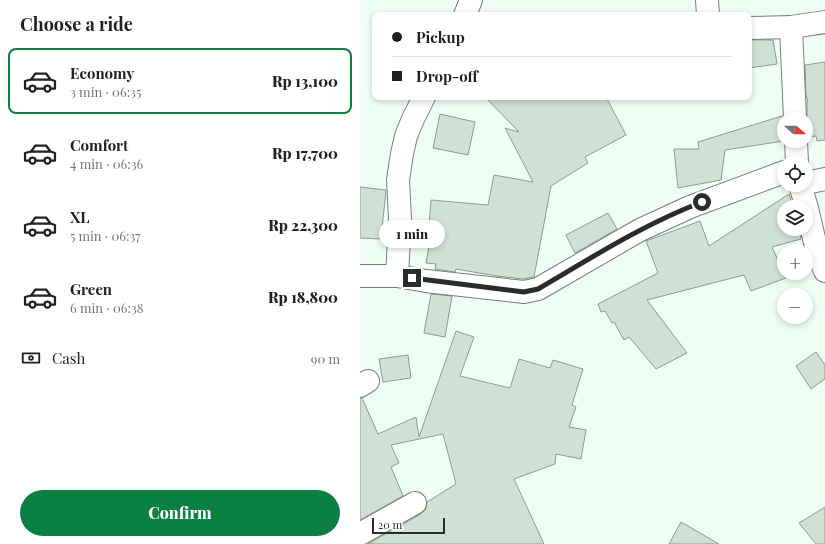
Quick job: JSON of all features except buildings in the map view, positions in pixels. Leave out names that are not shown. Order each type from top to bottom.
[{"type":"street","points":[[465,12],[471,0]]},
{"type":"street","points":[[707,0],[708,12]]},
{"type":"street","points":[[752,28],[791,28],[825,22]]},
{"type":"street","points":[[791,28],[795,112]]},
{"type":"street","points":[[397,276],[400,219],[398,180],[406,136],[422,100]]},
{"type":"street","points":[[360,276],[397,276],[426,281],[524,292],[538,289],[654,223],[690,207],[777,175]]},
{"type":"street","points":[[813,182],[825,179]]},
{"type":"street","points":[[802,192],[825,271]]},
{"type":"street","points":[[360,534],[415,503]]},
{"type":"route","points":[[412,278],[426,281],[524,292],[538,289],[640,230],[702,202]]}]
